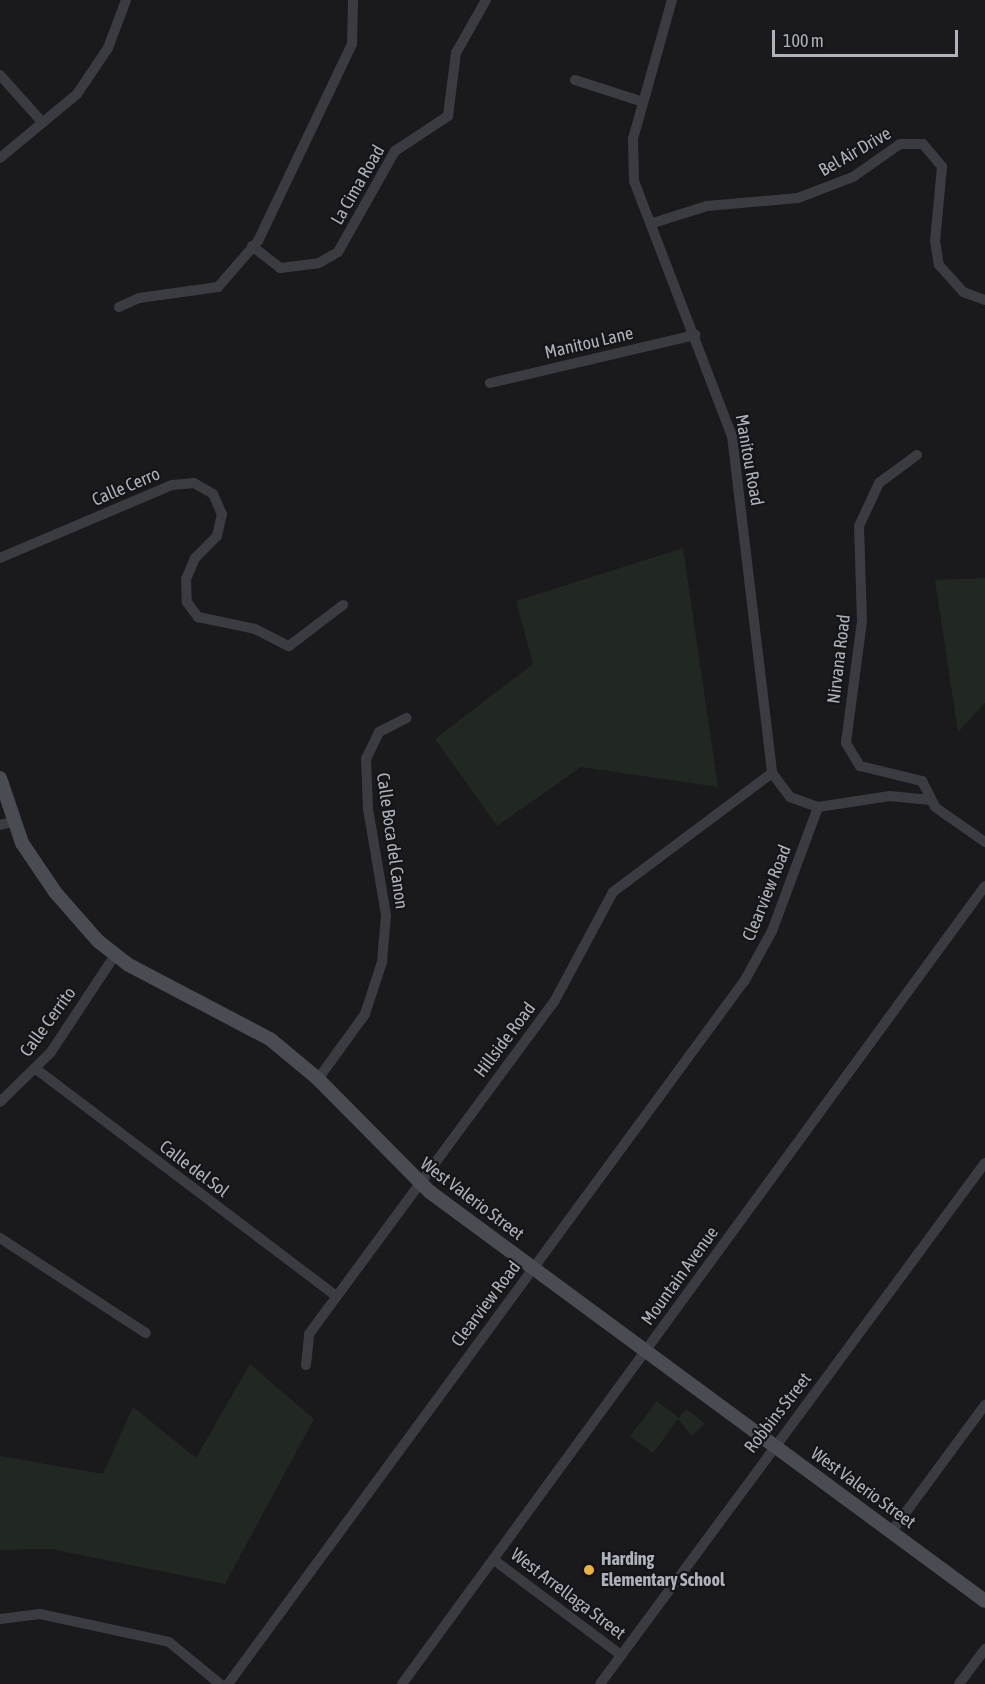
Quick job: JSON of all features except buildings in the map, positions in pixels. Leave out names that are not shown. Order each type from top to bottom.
[{"type":"street","points":[[0,158],[43,123],[92,75],[126,0]]},
{"type":"street","points":[[119,307],[139,298],[211,291],[224,283],[252,246],[352,45],[353,0]]},
{"type":"street","name":"La Cima Road","points":[[252,246],[280,268],[320,263],[338,252],[395,151],[448,117],[456,53],[486,0]]},
{"type":"street","name":"Manitou Road","points":[[672,0],[643,102],[632,160],[634,184],[653,223],[732,436],[772,773]]},
{"type":"street","points":[[0,75],[43,123]]},
{"type":"street","points":[[574,80],[643,102]]},
{"type":"street","name":"Bel Air Drive","points":[[653,223],[690,209],[798,198],[853,177],[900,144],[916,142],[930,147],[942,167],[935,241],[939,265],[963,292],[985,300]]},
{"type":"street","name":"Manitou Lane","points":[[490,383],[695,335]]},
{"type":"street","name":"Nirvana Road","points":[[917,455],[879,483],[863,511],[856,565],[862,621],[846,743],[860,766],[916,778],[930,800],[985,842]]},
{"type":"street","name":"Calle Cerro","points":[[0,558],[172,485],[194,483],[213,494],[222,514],[217,536],[195,558],[186,579],[187,602],[198,617],[255,629],[289,646],[343,605]]},
{"type":"street","name":"Calle Boca del Canon","points":[[318,1079],[350,1042],[376,985],[386,915],[368,809],[366,759],[379,732],[407,718]]},
{"type":"street","points":[[772,773],[790,797],[818,807],[890,796],[930,800]]},
{"type":"street","name":"Hillside Road","points":[[306,1365],[309,1334],[335,1295],[554,1002],[613,892],[772,773]]},
{"type":"street","name":"West Valerio Street","points":[[0,778],[6,823],[55,892],[115,955],[250,1027],[318,1079],[419,1183],[985,1601]]},
{"type":"street","name":"Clearview Road","points":[[228,1684],[745,980],[772,932],[818,807]]},
{"type":"street","name":"Mountain Avenue","points":[[402,1684],[985,886]]},
{"type":"street","name":"Calle Cerrito","points":[[0,1102],[36,1069],[115,955]]},
{"type":"street","name":"Calle del Sol","points":[[36,1069],[335,1295]]},
{"type":"street","name":"Robbins Street","points":[[600,1684],[983,1169]]},
{"type":"street","points":[[0,1238],[146,1333]]},
{"type":"street","points":[[892,1531],[985,1405]]},
{"type":"street","name":"West Arrellaga Street","points":[[494,1560],[621,1654]]},
{"type":"street","points":[[0,1619],[40,1614],[169,1642],[220,1684]]},
{"type":"street","points":[[959,1684],[985,1649]]},
{"type":"shaded area","points":[[683,548],[718,787],[581,767],[497,826],[435,739],[533,664],[516,601]]},
{"type":"shaded area","points":[[985,578],[985,703],[958,732],[935,580]]},
{"type":"shaded area","points":[[250,1364],[314,1419],[225,1584],[51,1549],[0,1550],[0,1456],[103,1474],[133,1407],[196,1458]]},
{"type":"shaded area","points":[[657,1401],[679,1418],[686,1409],[705,1423],[692,1436],[678,1419],[653,1453],[630,1436]]},
{"type":"place","name":"Harding Elementary School","points":[[589,1570]]}]
